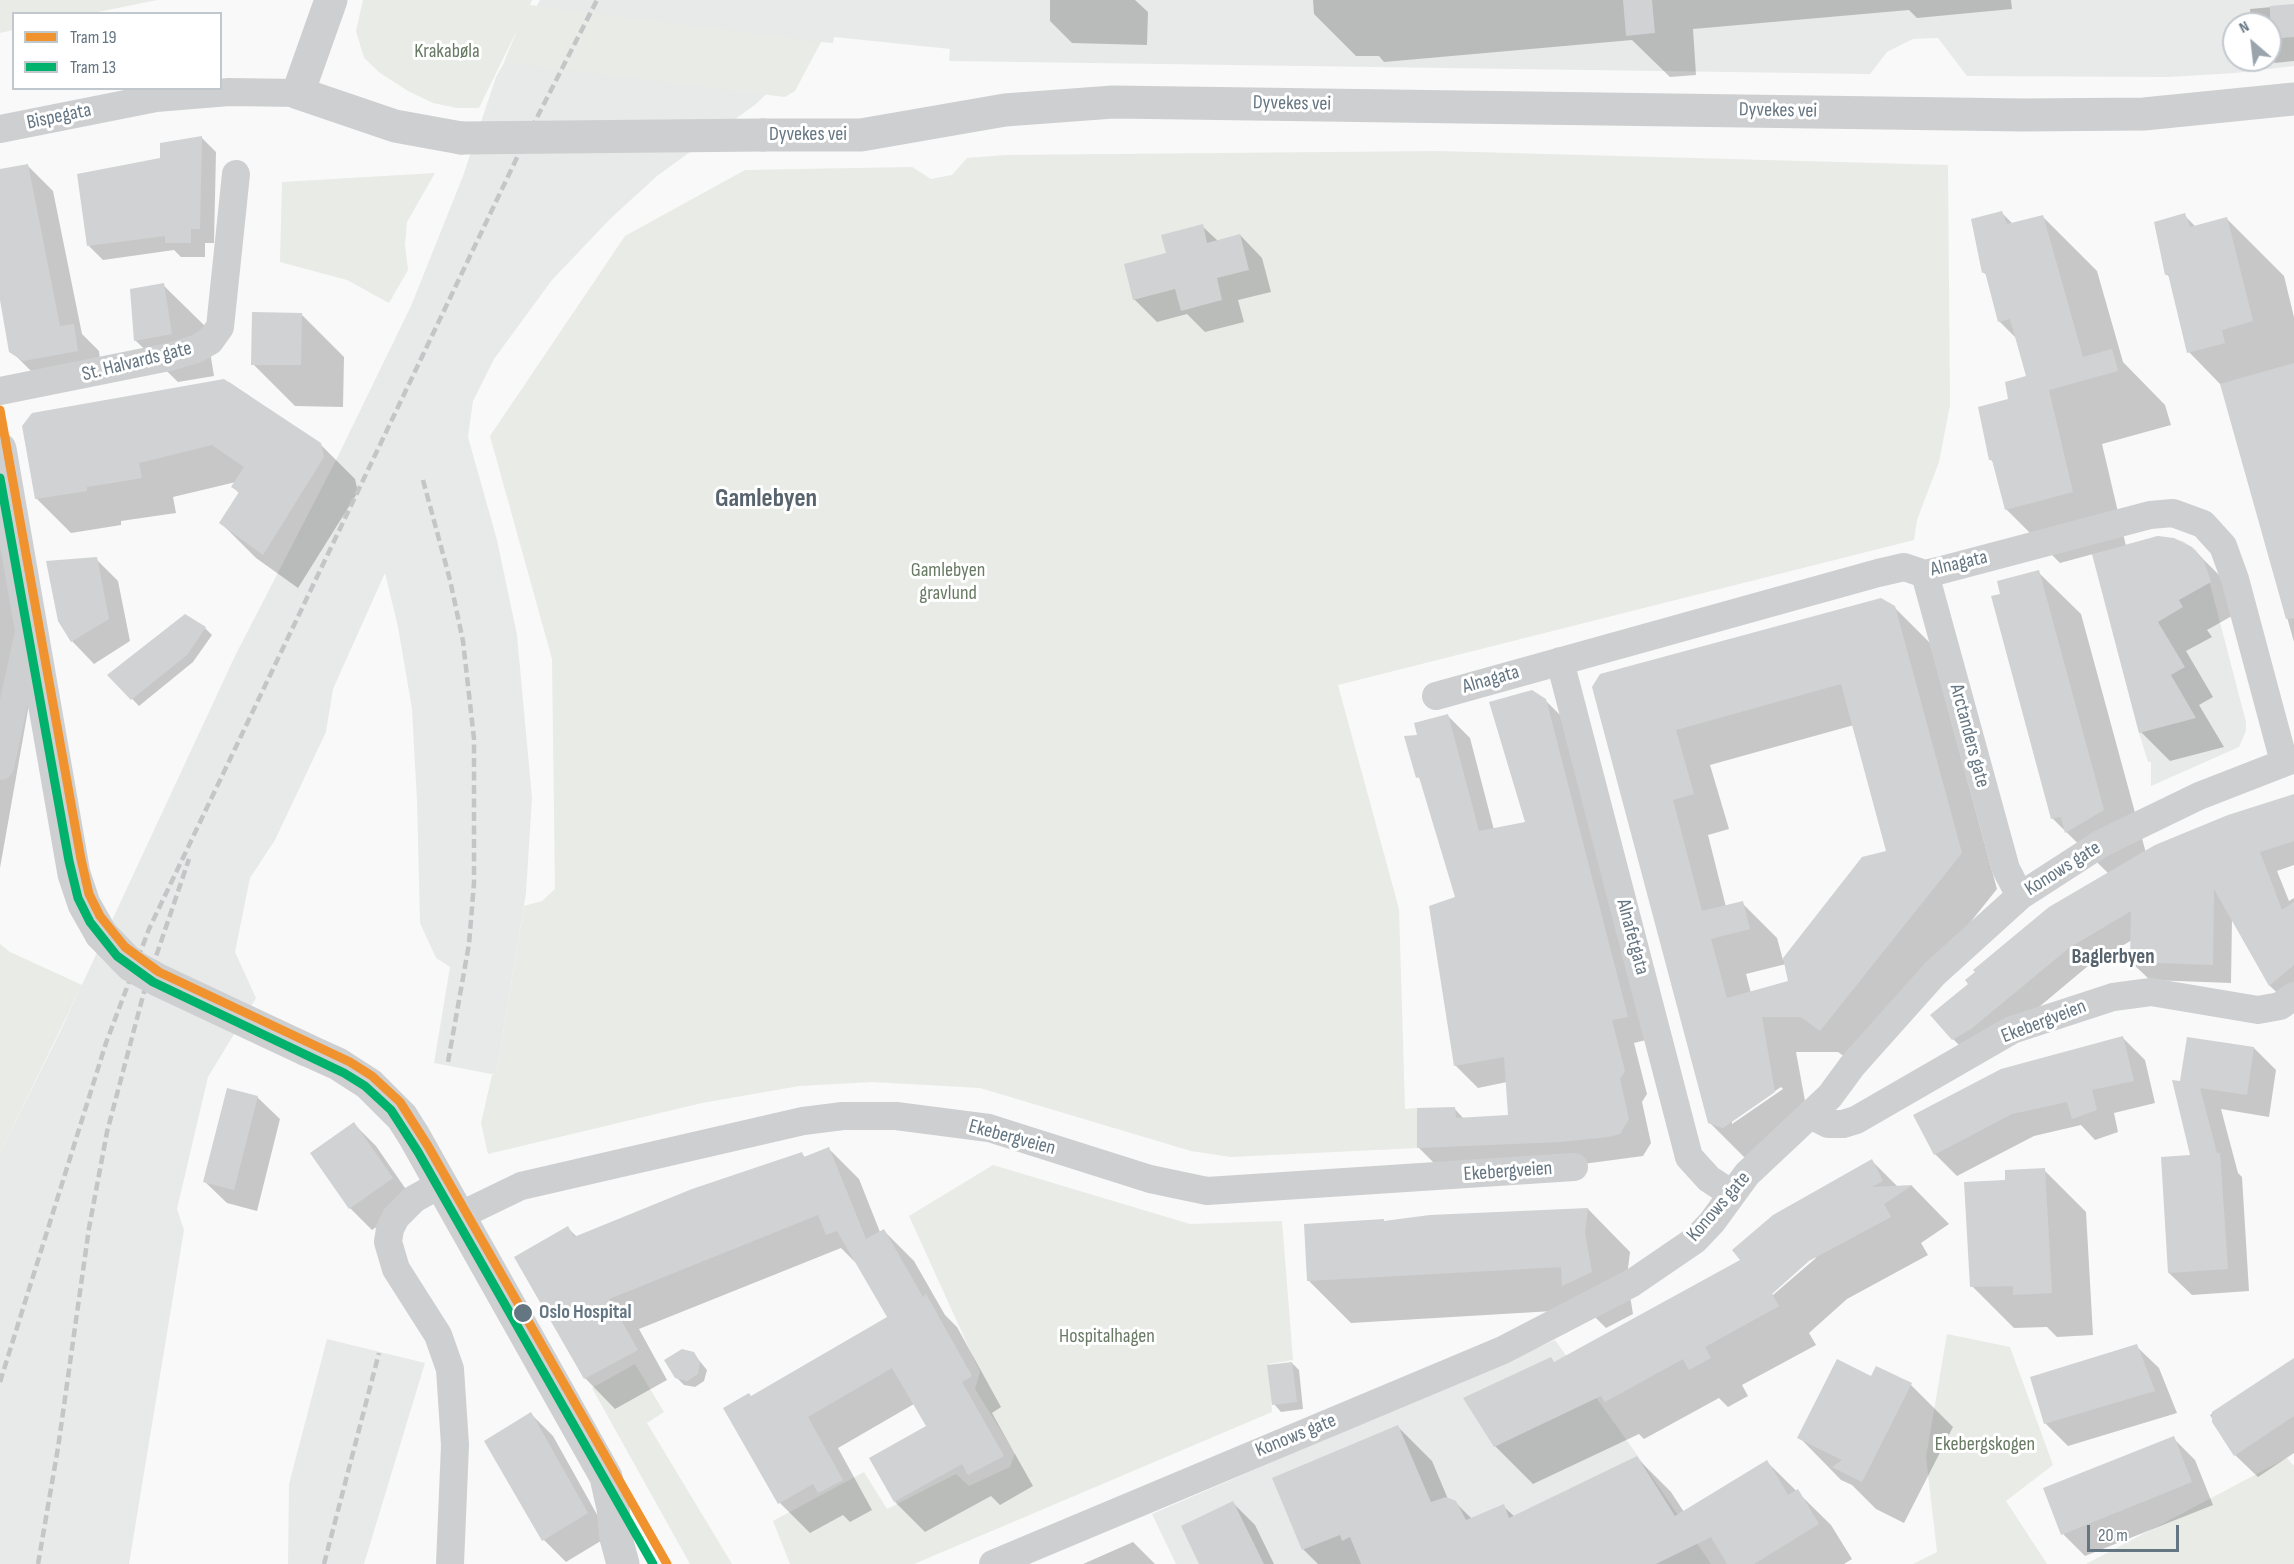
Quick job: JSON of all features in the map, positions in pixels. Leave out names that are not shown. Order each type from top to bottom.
[{"type":"street","points":[[298,93],[331,0]]},
{"type":"street","name":"Bispegata","points":[[0,129],[156,98],[230,92],[298,93]]},
{"type":"street","name":"Dyvekes vei","points":[[298,93],[395,126],[461,138],[861,135],[1005,110],[1113,102],[2023,115],[2153,114],[2294,99]]},
{"type":"street","name":"St. Halvards gate","points":[[0,391],[169,357],[196,349],[210,341],[220,327],[236,174]]},
{"type":"street","points":[[0,449],[74,874],[86,910],[101,934],[117,953],[140,970],[356,1074],[402,1117],[606,1478],[613,1508],[616,1555]]},
{"type":"street","name":"Alnagata","points":[[1436,696],[1878,573],[1904,567],[1925,574],[2150,515],[2173,513],[2195,519],[2217,537],[2229,559],[2289,760]]},
{"type":"street","name":"Arctanders gate","points":[[1925,574],[2006,869],[2020,896]]},
{"type":"street","points":[[0,766],[31,623]]},
{"type":"street","name":"Alnafetgata","points":[[1560,661],[1689,1157],[1709,1179],[1732,1194]]},
{"type":"street","name":"Konows gate","points":[[993,1564],[1503,1350],[1632,1283],[1695,1240],[1747,1174],[1810,1115],[1935,973],[2020,896],[2102,843],[2199,796],[2289,760]]},
{"type":"street","name":"Ekebergveien","points":[[1810,1115],[1836,1124],[1861,1118],[2012,1030],[2113,997],[2151,992],[2259,1010],[2287,1001]]},
{"type":"street","name":"Ekebergveien","points":[[459,1216],[520,1186],[803,1121],[843,1116],[896,1116],[989,1128],[1150,1179],[1207,1191],[1574,1167]]},
{"type":"street","points":[[441,1184],[414,1199],[396,1217],[390,1229],[388,1242],[396,1269],[438,1335],[450,1369],[455,1445],[450,1564]]},
{"type":"shaded area","points":[[540,0],[2294,0],[2294,66],[2282,67],[2282,12],[2222,12],[2222,72],[2243,72],[2169,77],[1967,76],[1938,38],[1913,39],[1887,52],[1870,74],[949,61],[950,49],[834,37],[833,43],[821,42],[756,104],[657,176],[611,218],[552,280],[494,359],[473,401],[468,437],[497,540],[517,635],[532,798],[526,893],[496,1075],[434,1063],[450,967],[436,958],[420,923],[412,709],[398,627],[385,573],[333,689],[326,732],[275,840],[250,878],[235,952],[256,998],[208,1077],[177,1209],[184,1230],[129,1564],[0,1564],[0,1153],[60,1032],[235,656],[337,458],[411,306],[463,176],[496,77]]},
{"type":"shaded area","points":[[2157,536],[2183,541],[2196,550],[2204,561],[2246,722],[2246,731],[2239,747],[2151,786],[2151,762],[2148,762],[2139,733],[2092,554]]},
{"type":"shaded area","points":[[327,1339],[425,1363],[364,1564],[288,1564],[289,1484]]},
{"type":"shaded area","points":[[1555,1340],[1638,1456],[1711,1564],[1176,1564],[1152,1514]]},
{"type":"green space","points":[[0,0],[157,0],[98,12],[12,12],[12,30],[0,33]]},
{"type":"green space","name":"Krakabøla","points":[[363,0],[532,0],[530,5],[821,42],[795,91],[785,97],[504,62],[518,28],[479,108],[457,108],[433,103],[408,91],[380,73],[364,58],[356,31]]},
{"type":"green space","name":"Gamlebyen gravlund","points":[[1437,151],[1948,165],[1950,405],[1939,462],[1917,520],[1914,540],[1338,685],[1399,909],[1405,1109],[1417,1108],[1417,1148],[1231,1157],[1191,1151],[980,1088],[872,1082],[799,1086],[702,1103],[488,1154],[481,1123],[492,1075],[496,1075],[524,906],[542,901],[555,889],[552,659],[490,436],[625,236],[745,170],[912,167],[931,179],[952,175],[967,158],[1005,155]]},
{"type":"green space","points":[[435,173],[407,222],[405,244],[408,270],[389,303],[347,280],[280,262],[282,182]]},
{"type":"green space","points":[[0,944],[10,952],[82,985],[0,1153]]},
{"type":"green space","name":"Hospitalhagen","points":[[993,1165],[1190,1224],[1282,1221],[1293,1360],[1269,1364],[1272,1412],[914,1564],[790,1564],[773,1521],[864,1472],[887,1509],[956,1474],[969,1486],[1010,1467],[1015,1453],[975,1389],[980,1372],[909,1216]]},
{"type":"green space","name":"Ekebergskogen","points":[[1947,1334],[2010,1347],[2053,1465],[2006,1501],[2047,1564],[1913,1564],[1937,1552],[1926,1457]]},
{"type":"green space","points":[[635,1364],[664,1412],[647,1423],[732,1564],[690,1564],[592,1388]]},
{"type":"green space","points":[[2287,1458],[2294,1466],[2294,1564],[2086,1564]]},
{"type":"building","points":[[1623,0],[1652,0],[1655,33],[1626,36]]},
{"type":"building","points":[[2294,4],[2294,37],[2282,38],[2282,12],[2270,12],[2270,6]]},
{"type":"building","points":[[202,136],[200,229],[191,229],[191,243],[165,243],[165,236],[87,246],[77,174],[160,158],[160,143]]},
{"type":"building","points":[[28,164],[60,326],[74,324],[78,351],[23,361],[9,352],[0,300],[0,169]]},
{"type":"building","points":[[2002,211],[2007,224],[2043,215],[2083,357],[2112,349],[2118,371],[2049,390],[2073,492],[2005,510],[1992,460],[1989,460],[1978,407],[2008,399],[2005,382],[2026,376],[2010,319],[1998,322],[1985,272],[1982,273],[1971,219]]},
{"type":"building","points":[[2185,213],[2190,227],[2227,217],[2253,321],[2222,330],[2225,343],[2187,353],[2168,274],[2165,275],[2154,222]]},
{"type":"building","points":[[1203,224],[1207,243],[1240,234],[1249,270],[1217,278],[1222,300],[1181,311],[1175,289],[1133,300],[1124,264],[1166,253],[1161,235]]},
{"type":"building","points":[[164,283],[172,334],[134,341],[130,289]]},
{"type":"building","points":[[252,312],[302,313],[301,365],[251,365]]},
{"type":"building","points":[[2294,363],[2294,618],[2286,619],[2220,384]]},
{"type":"building","points":[[224,379],[321,443],[324,457],[263,555],[219,523],[239,492],[231,487],[244,467],[212,445],[139,463],[142,478],[87,487],[87,491],[35,499],[22,426],[32,413]]},
{"type":"building","points":[[2158,536],[2174,538],[2192,547],[2204,561],[2211,582],[2179,600],[2183,607],[2158,622],[2185,667],[2171,675],[2196,718],[2139,733],[2092,554]]},
{"type":"building","points":[[97,557],[109,619],[71,642],[58,621],[46,561]]},
{"type":"building","points":[[2039,570],[2104,810],[2065,833],[2061,817],[2051,819],[1991,596],[2000,594],[1997,581]]},
{"type":"building","points":[[1881,598],[1895,606],[1962,853],[1820,1031],[1801,1017],[1762,1017],[1775,1092],[1723,1128],[1708,1123],[1592,687],[1600,674]],"holes":[[[1841,684],[1886,851],[1862,857],[1783,958],[1788,981],[1727,998],[1711,939],[1750,929],[1743,901],[1702,911],[1673,800],[1694,794],[1676,730]]]},
{"type":"building","points":[[185,614],[206,627],[187,655],[131,700],[107,675]]},
{"type":"building","points":[[1532,690],[1546,699],[1628,1017],[1612,1020],[1625,1071],[1620,1079],[1629,1119],[1620,1134],[1608,1137],[1560,1142],[1417,1148],[1417,1108],[1455,1107],[1456,1118],[1508,1115],[1504,1057],[1454,1066],[1429,906],[1455,897],[1419,777],[1416,778],[1404,736],[1417,735],[1414,723],[1448,714],[1479,831],[1525,822],[1489,702]]},
{"type":"building","points":[[2294,794],[2294,841],[2260,852],[2282,910],[2294,902],[2294,965],[2269,986],[2214,889],[2213,965],[2130,962],[2131,911],[2069,948],[1971,1029],[1952,1040],[1930,1015],[1968,984],[1965,980],[1975,972],[1973,970],[2049,907],[2155,845],[2228,815]]},
{"type":"building","points":[[2123,1036],[2134,1081],[2092,1090],[2097,1110],[2072,1119],[2067,1102],[2012,1114],[1934,1155],[1913,1115],[2001,1069]]},
{"type":"building","points":[[2187,1037],[2254,1047],[2247,1095],[2200,1088],[2217,1153],[2220,1153],[2228,1269],[2168,1273],[2161,1157],[2190,1155],[2172,1080],[2180,1081]]},
{"type":"building","points":[[227,1088],[258,1096],[234,1190],[203,1182]]},
{"type":"building","points":[[354,1122],[393,1178],[349,1209],[310,1153]]},
{"type":"building","points":[[829,1147],[866,1239],[884,1229],[923,1297],[926,1294],[972,1376],[962,1382],[1004,1456],[968,1475],[962,1464],[894,1502],[869,1458],[926,1426],[892,1368],[808,1417],[843,1480],[818,1493],[813,1484],[778,1504],[723,1408],[749,1393],[751,1396],[887,1317],[837,1231],[826,1235],[818,1215],[609,1299],[638,1350],[584,1379],[514,1257],[568,1226],[574,1237],[692,1189],[802,1152],[804,1157]]},
{"type":"building","points":[[1872,1159],[1883,1181],[1872,1187],[1913,1185],[1884,1204],[1891,1217],[1809,1261],[1772,1294],[1779,1306],[1705,1347],[1711,1358],[1689,1370],[1683,1359],[1605,1402],[1601,1396],[1494,1447],[1463,1398],[1551,1357],[1554,1362],[1740,1260],[1732,1250],[1773,1215]]},
{"type":"building","points":[[2045,1168],[2052,1293],[2013,1295],[2013,1286],[1970,1287],[1964,1182],[2005,1180],[2005,1170]]},
{"type":"building","points":[[1588,1208],[1585,1233],[1592,1272],[1562,1286],[1561,1267],[1307,1281],[1304,1224],[1384,1219],[1384,1221],[1430,1215]]},
{"type":"building","points":[[2137,1344],[2155,1391],[2044,1424],[2030,1377]]},
{"type":"building","points":[[682,1349],[694,1352],[700,1362],[698,1374],[687,1381],[675,1378],[664,1360]]},
{"type":"building","points":[[2294,1358],[2294,1416],[2234,1456],[2212,1422],[2212,1412]]},
{"type":"building","points":[[1837,1359],[1871,1376],[1876,1366],[1912,1383],[1862,1482],[1832,1467],[1842,1460],[1797,1438]]},
{"type":"building","points":[[1292,1362],[1297,1402],[1272,1405],[1267,1365]]},
{"type":"building","points":[[531,1412],[588,1513],[542,1541],[484,1441]]},
{"type":"building","points":[[1398,1425],[1431,1502],[1446,1497],[1456,1501],[1466,1520],[1504,1504],[1509,1518],[1637,1456],[1675,1516],[1767,1460],[1788,1495],[1798,1489],[1819,1524],[1754,1564],[1727,1564],[1711,1537],[1656,1564],[1361,1564],[1350,1537],[1342,1541],[1340,1535],[1302,1550],[1272,1478]]},
{"type":"building","points":[[2174,1436],[2192,1482],[2061,1535],[2043,1488]]},
{"type":"building","points":[[1233,1501],[1264,1564],[1199,1564],[1181,1526]]},
{"type":"railway","points":[[0,1382],[106,1043],[149,929],[523,145],[597,0]]},
{"type":"railway","points":[[423,480],[450,580],[463,641],[474,739],[474,883],[469,944],[448,1062]]},
{"type":"railway","points":[[38,1564],[58,1448],[89,1228],[107,1132],[144,992],[189,859]]},
{"type":"railway","points":[[324,1564],[379,1353]]},
{"type":"tram line","name":"19","points":[[0,410],[81,859],[89,894],[100,916],[125,947],[159,972],[350,1062],[372,1076],[400,1102],[428,1146],[667,1564]]},
{"type":"tram line","name":"13","points":[[0,478],[69,861],[78,898],[90,922],[117,956],[153,982],[344,1073],[365,1086],[391,1110],[418,1152],[653,1564]]},
{"type":"place","name":"Oslo Hospital","points":[[523,1313]]},
{"type":"district","name":"Gamlebyen","points":[[766,499]]},
{"type":"district","name":"Baglerbyen","points":[[2113,958]]}]
